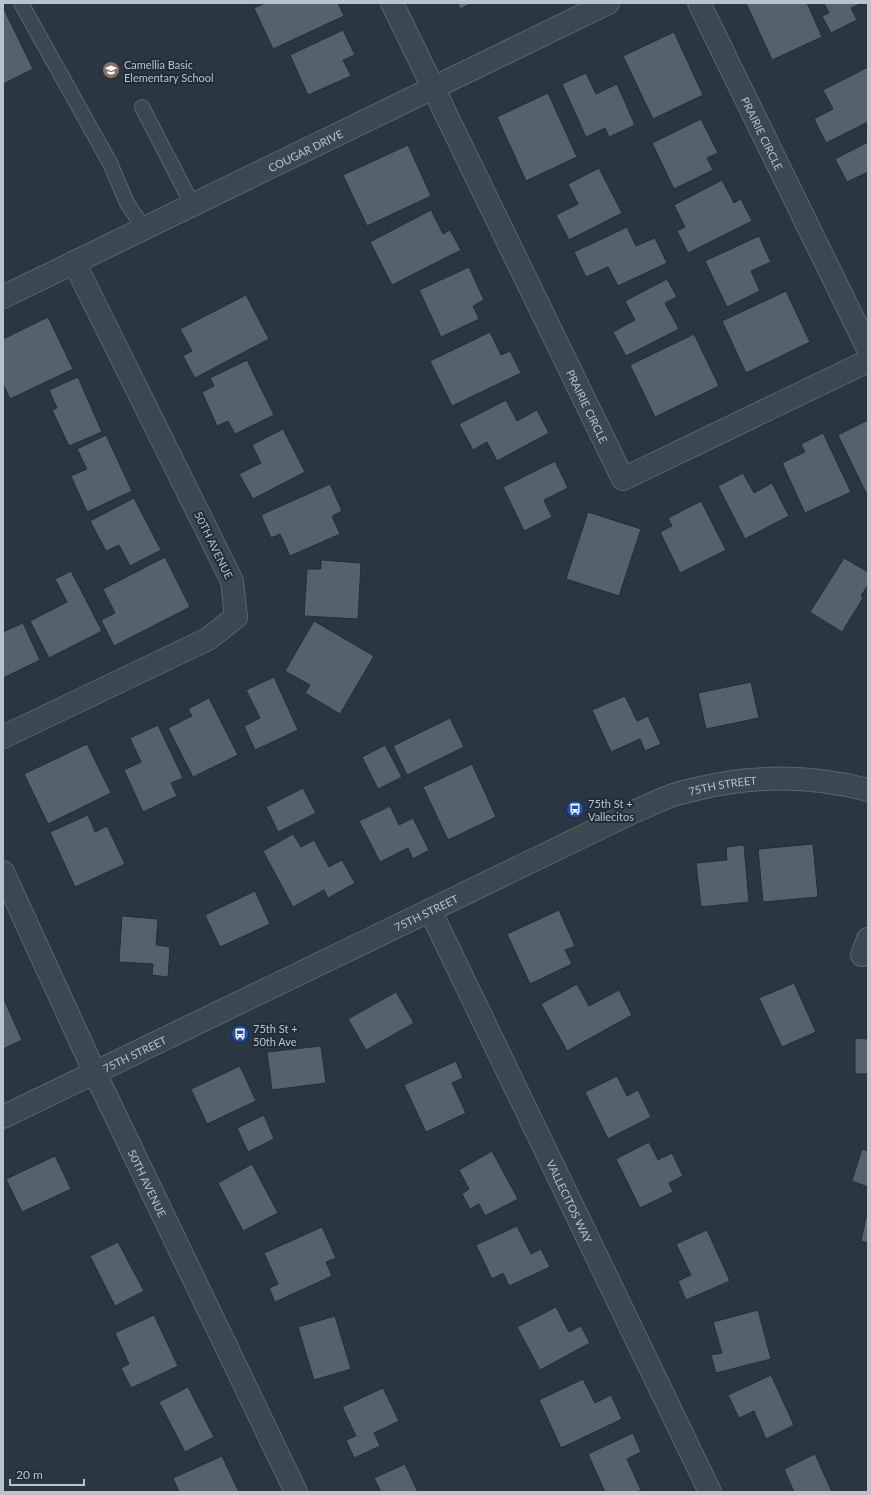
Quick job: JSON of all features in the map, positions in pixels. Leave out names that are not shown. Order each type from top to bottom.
[{"type":"street","points":[[392,3],[434,88]]},
{"type":"street","name":"COUGAR DRIVE","points":[[3,297],[608,3]]},
{"type":"street","name":"PRAIRIE CIRCLE","points":[[699,3],[868,349]]},
{"type":"street","name":"PRAIRIE CIRCLE","points":[[434,88],[623,479],[868,361]]},
{"type":"street","name":"50TH AVENUE","points":[[3,737],[208,639],[236,616],[232,581],[74,262]]},
{"type":"street","name":"75TH STREET","points":[[3,1118],[633,812],[674,795],[714,785],[760,779],[802,779],[843,783],[868,790]]},
{"type":"street","name":"50TH AVENUE","points":[[3,872],[94,1073],[296,1492]]},
{"type":"street","name":"VALLECITOS WAY","points":[[430,910],[710,1492]]},
{"type":"lane","points":[[21,3],[110,163],[128,203],[144,228]]},
{"type":"lane","points":[[142,107],[192,204]]},
{"type":"building","points":[[265,3],[338,3],[344,16],[273,49],[254,8]]},
{"type":"building","points":[[458,3],[472,3],[460,9]]},
{"type":"building","points":[[746,3],[807,3],[822,37],[772,60]]},
{"type":"building","points":[[824,3],[862,3],[851,8],[857,20],[831,33],[822,16],[829,13]]},
{"type":"building","points":[[3,7],[33,69],[3,84]]},
{"type":"building","points":[[343,30],[355,55],[343,60],[351,76],[308,95],[290,55]]},
{"type":"building","points":[[674,32],[703,95],[653,119],[623,56]]},
{"type":"building","points":[[868,67],[868,122],[826,143],[814,119],[833,109],[823,90]]},
{"type":"building","points":[[586,73],[596,94],[617,84],[635,125],[609,137],[605,128],[586,137],[562,84]]},
{"type":"building","points":[[548,93],[577,157],[526,181],[497,117]]},
{"type":"building","points":[[701,119],[718,153],[707,158],[713,170],[674,189],[652,143]]},
{"type":"building","points":[[868,142],[868,172],[847,182],[835,159]]},
{"type":"building","points":[[408,145],[431,196],[367,226],[343,175]]},
{"type":"building","points":[[599,168],[622,213],[569,240],[556,215],[578,204],[568,184]]},
{"type":"building","points":[[722,180],[734,203],[741,199],[752,221],[688,253],[677,231],[685,227],[674,205]]},
{"type":"building","points":[[431,210],[443,234],[450,230],[461,250],[392,285],[370,242]]},
{"type":"building","points":[[627,227],[636,246],[655,238],[667,263],[618,286],[608,267],[586,277],[574,252]]},
{"type":"building","points":[[759,236],[771,262],[751,271],[760,291],[727,307],[705,261]]},
{"type":"building","points":[[469,267],[484,300],[473,306],[479,319],[441,337],[419,290]]},
{"type":"building","points":[[667,279],[677,297],[665,303],[679,329],[626,356],[613,332],[635,320],[625,301]]},
{"type":"building","points":[[786,291],[810,342],[746,373],[722,321]]},
{"type":"building","points":[[246,295],[269,339],[195,378],[183,356],[192,351],[180,329]]},
{"type":"building","points":[[48,317],[73,369],[10,399],[3,384],[3,339]]},
{"type":"building","points":[[490,332],[501,355],[510,351],[521,373],[452,406],[430,361]]},
{"type":"building","points":[[694,334],[719,386],[655,417],[630,365]]},
{"type":"building","points":[[247,360],[274,415],[235,434],[228,421],[217,426],[202,392],[214,386],[210,378]]},
{"type":"building","points":[[78,377],[102,432],[69,446],[52,410],[57,408],[49,390]]},
{"type":"building","points":[[506,400],[517,421],[537,410],[549,433],[497,461],[487,442],[473,450],[459,424]]},
{"type":"building","points":[[868,420],[868,495],[867,495],[838,435]]},
{"type":"building","points":[[283,429],[305,472],[253,499],[239,474],[261,463],[252,445]]},
{"type":"building","points":[[823,433],[851,492],[805,513],[782,463],[805,452],[801,444]]},
{"type":"building","points":[[106,435],[132,491],[87,512],[71,476],[87,469],[77,449]]},
{"type":"building","points":[[555,461],[568,488],[544,500],[552,517],[524,531],[503,487]]},
{"type":"building","points":[[743,473],[754,493],[772,483],[789,516],[745,539],[718,486]]},
{"type":"building","points":[[330,484],[342,511],[332,516],[340,534],[290,556],[280,534],[271,538],[261,515]]},
{"type":"building","points":[[134,498],[161,550],[130,566],[119,545],[106,551],[90,521]]},
{"type":"building","points":[[701,501],[726,550],[680,573],[660,532],[672,526],[668,518]]},
{"type":"building","points":[[588,512],[641,529],[619,596],[566,579]]},
{"type":"building","points":[[165,557],[190,607],[114,646],[101,620],[115,613],[103,589]]},
{"type":"building","points":[[844,558],[868,572],[868,585],[861,596],[863,598],[842,632],[810,612]]},
{"type":"building","points":[[321,560],[361,563],[358,619],[304,616],[307,569],[321,569]]},
{"type":"building","points":[[71,571],[102,631],[49,658],[30,621],[67,602],[55,579]]},
{"type":"building","points":[[314,621],[374,656],[340,714],[305,693],[310,685],[285,671]]},
{"type":"building","points":[[23,623],[40,660],[3,678],[3,632]]},
{"type":"building","points":[[274,677],[298,730],[255,750],[244,726],[260,718],[246,690]]},
{"type":"building","points":[[751,682],[759,718],[706,729],[698,693]]},
{"type":"building","points":[[625,696],[637,721],[648,716],[661,744],[645,751],[640,739],[611,752],[592,710]]},
{"type":"building","points":[[209,698],[238,755],[193,777],[168,728],[192,716],[188,709]]},
{"type":"building","points":[[450,718],[464,747],[407,775],[393,746]]},
{"type":"building","points":[[158,725],[183,778],[171,783],[177,796],[143,812],[124,770],[141,762],[130,738]]},
{"type":"building","points":[[87,744],[111,793],[48,824],[24,774]]},
{"type":"building","points":[[385,745],[402,777],[378,789],[362,757]]},
{"type":"building","points":[[472,764],[496,817],[448,840],[423,787]]},
{"type":"building","points":[[303,788],[316,813],[278,832],[266,807]]},
{"type":"building","points":[[390,806],[399,825],[413,818],[429,850],[413,859],[408,848],[380,862],[359,821]]},
{"type":"building","points":[[88,815],[95,832],[107,826],[125,864],[75,887],[50,832]]},
{"type":"building","points":[[293,834],[301,847],[314,840],[329,867],[342,860],[355,883],[328,898],[324,890],[293,907],[263,851]]},
{"type":"building","points":[[813,844],[818,897],[763,902],[758,849]]},
{"type":"building","points":[[744,845],[749,902],[701,907],[696,863],[727,860],[726,847]]},
{"type":"building","points":[[255,891],[270,924],[220,947],[205,915]]},
{"type":"building","points":[[559,910],[575,946],[565,950],[572,964],[530,984],[507,934]]},
{"type":"building","points":[[122,916],[158,919],[156,945],[170,947],[168,977],[152,975],[153,964],[119,962]]},
{"type":"building","points":[[794,983],[816,1032],[782,1047],[759,998]]},
{"type":"building","points":[[577,984],[589,1006],[619,990],[632,1015],[567,1051],[541,1004]]},
{"type":"building","points":[[396,992],[414,1023],[366,1050],[348,1019]]},
{"type":"building","points":[[3,997],[22,1040],[3,1049]]},
{"type":"building","points":[[855,1038],[868,1039],[868,1074],[855,1074]]},
{"type":"building","points":[[321,1046],[326,1083],[272,1090],[267,1052]]},
{"type":"building","points":[[456,1061],[463,1078],[452,1083],[466,1113],[426,1132],[404,1085]]},
{"type":"building","points":[[240,1066],[256,1101],[207,1124],[191,1089]]},
{"type":"building","points":[[617,1076],[627,1096],[638,1090],[651,1117],[608,1139],[585,1092]]},
{"type":"building","points":[[264,1115],[274,1139],[248,1152],[237,1128]]},
{"type":"building","points":[[649,1142],[658,1160],[672,1153],[683,1176],[669,1183],[673,1192],[640,1208],[616,1159]]},
{"type":"building","points":[[862,1149],[868,1151],[868,1187],[852,1181]]},
{"type":"building","points":[[492,1151],[518,1199],[485,1216],[479,1204],[470,1209],[462,1194],[469,1189],[459,1170]]},
{"type":"building","points":[[55,1156],[71,1189],[22,1212],[6,1179]]},
{"type":"building","points":[[252,1164],[278,1213],[243,1231],[218,1183]]},
{"type":"building","points":[[866,1217],[868,1218],[868,1243],[861,1241]]},
{"type":"building","points":[[517,1226],[531,1254],[541,1249],[550,1267],[509,1286],[503,1273],[492,1279],[476,1245]]},
{"type":"building","points":[[322,1227],[336,1258],[326,1262],[332,1276],[275,1302],[269,1288],[278,1284],[264,1253]]},
{"type":"building","points":[[707,1230],[730,1281],[686,1300],[678,1281],[691,1275],[676,1244]]},
{"type":"building","points":[[118,1242],[144,1291],[115,1306],[90,1256]]},
{"type":"building","points":[[556,1307],[569,1332],[581,1326],[590,1343],[540,1370],[517,1327]]},
{"type":"building","points":[[758,1310],[771,1359],[716,1373],[711,1355],[722,1353],[713,1322]]},
{"type":"building","points":[[154,1315],[178,1366],[131,1388],[121,1368],[129,1364],[115,1333]]},
{"type":"building","points":[[335,1316],[351,1369],[314,1380],[298,1327]]},
{"type":"building","points":[[771,1375],[794,1425],[766,1439],[754,1411],[739,1418],[728,1395]]},
{"type":"building","points":[[583,1379],[595,1403],[611,1395],[622,1419],[561,1448],[539,1400]]},
{"type":"building","points":[[188,1387],[214,1437],[185,1452],[159,1402]]},
{"type":"building","points":[[383,1388],[399,1421],[374,1433],[380,1446],[354,1458],[346,1440],[356,1436],[342,1407]]},
{"type":"building","points":[[633,1433],[641,1452],[627,1459],[641,1490],[636,1492],[605,1492],[588,1454]]},
{"type":"building","points":[[815,1454],[832,1492],[794,1492],[784,1469]]},
{"type":"building","points":[[222,1456],[239,1492],[179,1492],[173,1478]]},
{"type":"building","points":[[405,1464],[418,1492],[381,1492],[374,1478]]},
{"type":"place","name":"Camellia Basic Elementary School","points":[[111,70]]},
{"type":"place","name":"75th St + Vallecitos","points":[[575,809]]},
{"type":"place","name":"75th St + 50th Ave","points":[[240,1034]]}]
